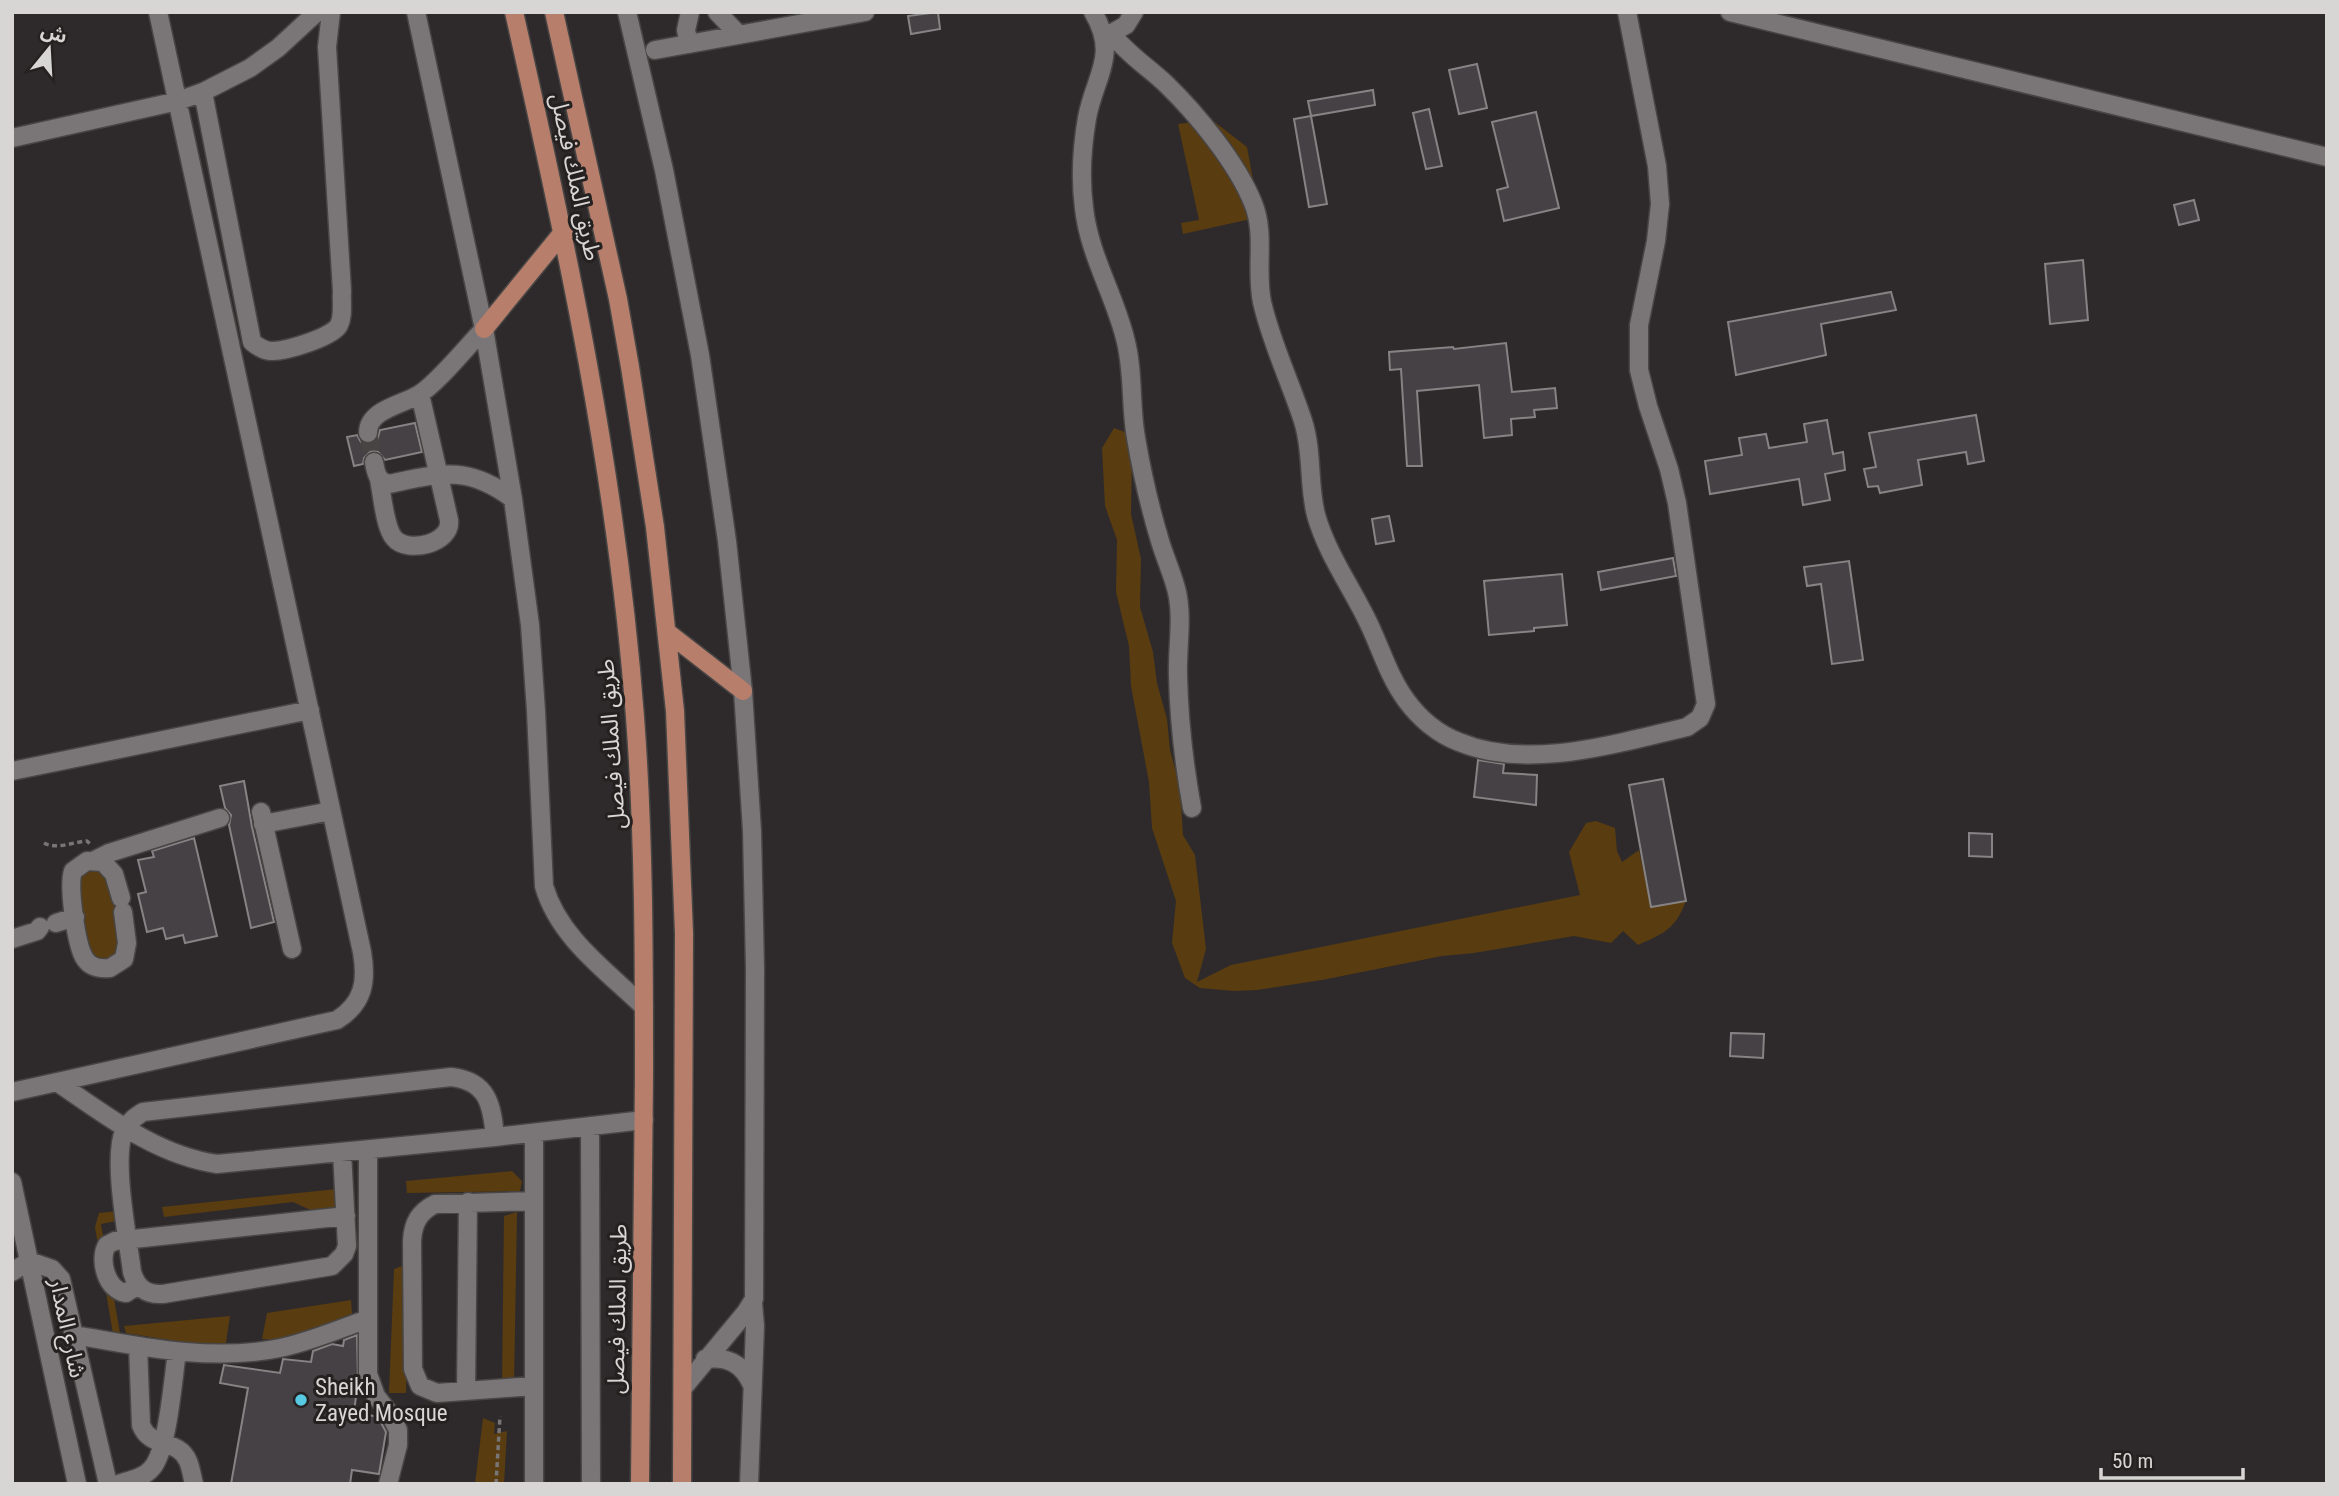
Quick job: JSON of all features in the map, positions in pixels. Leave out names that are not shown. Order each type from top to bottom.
[{"type":"main road","name":"طريق الملك فيصل","points":[[514,12],[564,231],[595,400],[626,623],[640,787],[645,933],[640,1484]]},
{"type":"main road","name":"طريق الملك فيصل","points":[[554,12],[618,299],[651,500],[667,632],[683,859],[682,1484]]},
{"type":"main road","points":[[484,329],[564,231]]},
{"type":"main road","points":[[667,632],[743,691]]},
{"type":"street","points":[[12,1092],[337,1020],[354,1006],[364,987],[365,967],[158,12]]},
{"type":"street","points":[[12,138],[178,101],[203,92],[265,59],[317,12]]},
{"type":"street","points":[[203,92],[252,342],[259,347],[275,351],[329,336],[339,325],[341,318],[327,47],[331,12]]},
{"type":"street","points":[[416,12],[484,329],[513,499],[530,625],[544,886],[548,901],[563,929],[644,1007]]},
{"type":"street","points":[[627,12],[664,170],[700,355],[727,541],[743,691],[752,831],[755,968],[755,1326],[750,1484]]},
{"type":"street","points":[[689,44],[686,30],[690,12]]},
{"type":"street","points":[[717,12],[739,35]]},
{"type":"street","points":[[655,50],[865,12]]},
{"type":"street","points":[[1093,12],[1108,36],[1172,90],[1200,121],[1252,200],[1260,234],[1258,272],[1262,302],[1308,437],[1313,496],[1320,529],[1365,615],[1397,686],[1416,712],[1429,724],[1461,743],[1540,756],[1687,727],[1700,718],[1706,704],[1677,503],[1639,370],[1639,325],[1656,240],[1660,204],[1657,166],[1627,12]]},
{"type":"street","points":[[1108,36],[1126,25],[1134,12]]},
{"type":"street","points":[[1730,12],[2327,157]]},
{"type":"street","points":[[1108,36],[1084,135],[1084,210],[1097,264],[1125,335],[1132,379],[1136,441],[1159,539],[1177,591],[1181,743],[1192,808]]},
{"type":"street","points":[[368,433],[369,425],[375,416],[420,394],[484,329]]},
{"type":"street","points":[[420,394],[438,474],[449,520],[448,531],[440,540],[410,547],[400,543],[392,535],[376,471],[389,484],[438,474],[454,473],[491,484],[513,499]]},
{"type":"street","points":[[12,771],[310,710]]},
{"type":"street","points":[[292,949],[262,818],[331,811]]},
{"type":"street","points":[[95,860],[109,867],[114,874],[122,905],[127,951],[118,965],[102,969],[87,962],[80,949],[71,878],[79,865],[220,818]]},
{"type":"street","points":[[12,939],[76,922]]},
{"type":"street","points":[[342,1152],[347,1247],[332,1266],[163,1294],[149,1294],[138,1285],[132,1272],[119,1161],[125,1128],[136,1116],[158,1108],[451,1077],[469,1081],[484,1093],[492,1110],[495,1137]]},
{"type":"street","points":[[57,1082],[125,1128],[169,1152],[217,1164],[644,1120]]},
{"type":"street","points":[[590,1126],[591,1484]]},
{"type":"street","points":[[534,1133],[534,1484]]},
{"type":"street","points":[[368,1150],[369,1374],[376,1396],[398,1430],[398,1444],[388,1484]]},
{"type":"street","name":"شارع المدار","points":[[12,1182],[77,1484]]},
{"type":"street","points":[[534,1201],[445,1203],[427,1208],[415,1223],[412,1241],[414,1374],[420,1386],[431,1392],[534,1387]]},
{"type":"street","points":[[466,1391],[468,1202]]},
{"type":"street","points":[[138,1285],[129,1292],[121,1293],[108,1282],[103,1254],[104,1249],[111,1243],[346,1216]]},
{"type":"street","points":[[12,1272],[29,1261],[52,1269],[61,1279],[108,1484]]},
{"type":"street","points":[[682,1388],[753,1303]]},
{"type":"street","points":[[75,1335],[177,1352],[236,1353],[282,1348],[368,1320]]},
{"type":"street","points":[[138,1346],[141,1425],[151,1440],[171,1444],[183,1454],[188,1460],[194,1484]]},
{"type":"street","points":[[118,1484],[148,1472],[156,1463],[163,1443],[177,1352]]},
{"type":"street","points":[[705,1359],[734,1362],[742,1368],[752,1385]]},
{"type":"path","points":[[496,1484],[500,1416]]},
{"type":"shaded area","points":[[1212,120],[1247,147],[1260,217],[1183,234],[1181,223],[1199,220],[1178,124]]},
{"type":"shaded area","points":[[1114,428],[1125,432],[1132,453],[1131,514],[1141,559],[1140,607],[1153,652],[1157,683],[1167,719],[1170,750],[1180,787],[1183,835],[1195,855],[1206,949],[1197,982],[1231,965],[1580,895],[1569,852],[1586,823],[1596,821],[1615,828],[1617,851],[1622,862],[1639,850],[1651,906],[1686,901],[1673,924],[1638,945],[1623,931],[1611,943],[1574,936],[1442,956],[1257,990],[1200,988],[1185,978],[1172,943],[1176,901],[1152,828],[1149,782],[1131,686],[1129,646],[1116,592],[1117,540],[1105,506],[1102,448]]},
{"type":"shaded area","points":[[89,868],[100,869],[107,877],[117,921],[119,950],[113,959],[103,961],[93,957],[88,947],[78,886],[80,875]]},
{"type":"shaded area","points":[[512,1171],[522,1181],[520,1191],[407,1193],[406,1181]]},
{"type":"shaded area","points":[[347,1188],[350,1204],[317,1213],[293,1202],[164,1217],[162,1207]]},
{"type":"shaded area","points":[[129,1210],[131,1218],[101,1224],[120,1333],[113,1334],[95,1227],[99,1213]]},
{"type":"shaded area","points":[[517,1212],[514,1386],[502,1386],[504,1216]]},
{"type":"shaded area","points":[[409,1263],[406,1393],[389,1393],[394,1269]]},
{"type":"shaded area","points":[[351,1300],[352,1314],[316,1343],[262,1339],[267,1313]]},
{"type":"shaded area","points":[[230,1316],[225,1349],[126,1333],[124,1326]]},
{"type":"shaded area","points":[[483,1418],[495,1423],[494,1434],[507,1431],[504,1484],[475,1484]]},
{"type":"building","points":[[938,12],[940,29],[911,34],[908,16]]},
{"type":"building","points":[[1477,64],[1487,108],[1459,114],[1449,70]]},
{"type":"building","points":[[1373,90],[1375,105],[1311,116],[1308,101]]},
{"type":"building","points":[[1429,109],[1442,166],[1426,169],[1413,113]]},
{"type":"building","points":[[1536,112],[1559,208],[1504,221],[1497,190],[1508,187],[1492,122]]},
{"type":"building","points":[[1311,116],[1327,204],[1309,207],[1294,119]]},
{"type":"building","points":[[2194,200],[2199,220],[2179,225],[2174,205]]},
{"type":"building","points":[[2083,260],[2088,320],[2050,324],[2045,264]]},
{"type":"building","points":[[1891,292],[1896,310],[1821,324],[1826,355],[1736,375],[1728,322]]},
{"type":"building","points":[[1506,343],[1512,392],[1555,388],[1557,408],[1534,410],[1535,417],[1511,419],[1512,435],[1484,438],[1479,385],[1417,391],[1422,466],[1407,466],[1401,369],[1390,370],[1389,352]]},
{"type":"building","points":[[1976,415],[1984,461],[1968,464],[1966,452],[1918,460],[1922,485],[1880,493],[1878,486],[1868,487],[1864,469],[1876,467],[1869,433]]},
{"type":"building","points":[[1827,420],[1833,454],[1843,452],[1845,470],[1825,474],[1830,500],[1803,505],[1799,479],[1710,494],[1705,461],[1742,455],[1739,438],[1766,434],[1769,448],[1807,442],[1804,424]]},
{"type":"building","points":[[415,423],[422,452],[385,460],[378,452],[371,451],[364,458],[363,464],[354,466],[347,437],[357,435],[361,442],[371,444],[377,440],[380,430]]},
{"type":"building","points":[[1389,516],[1394,541],[1376,544],[1372,519]]},
{"type":"building","points":[[1673,558],[1676,576],[1601,590],[1598,572]]},
{"type":"building","points":[[1849,561],[1863,660],[1832,664],[1821,584],[1807,586],[1804,567]]},
{"type":"building","points":[[1562,574],[1567,625],[1489,635],[1484,581]]},
{"type":"building","points":[[1478,760],[1504,764],[1503,773],[1537,775],[1536,805],[1474,797]]},
{"type":"building","points":[[1663,779],[1686,901],[1651,907],[1629,785]]},
{"type":"building","points":[[244,781],[274,922],[251,928],[229,825],[231,815],[225,808],[220,786]]},
{"type":"building","points":[[1969,833],[1992,834],[1992,857],[1969,856]]},
{"type":"building","points":[[194,838],[217,936],[185,943],[183,935],[166,939],[163,928],[147,932],[138,894],[146,892],[138,860],[154,857],[152,851]]},
{"type":"building","points":[[1731,1033],[1764,1034],[1763,1058],[1730,1056]]},
{"type":"building","name":"Sheikh Zayed Mosque","points":[[357,1335],[358,1381],[354,1412],[378,1417],[386,1432],[379,1474],[352,1470],[350,1484],[231,1484],[248,1388],[220,1383],[224,1365],[280,1373],[283,1359],[311,1362],[313,1351],[332,1344],[343,1346],[344,1340]]},
{"type":"tunnel","points":[[368,433],[374,462]]},
{"type":"place","name":"Sheikh Zayed Mosque","points":[[301,1400]]}]
